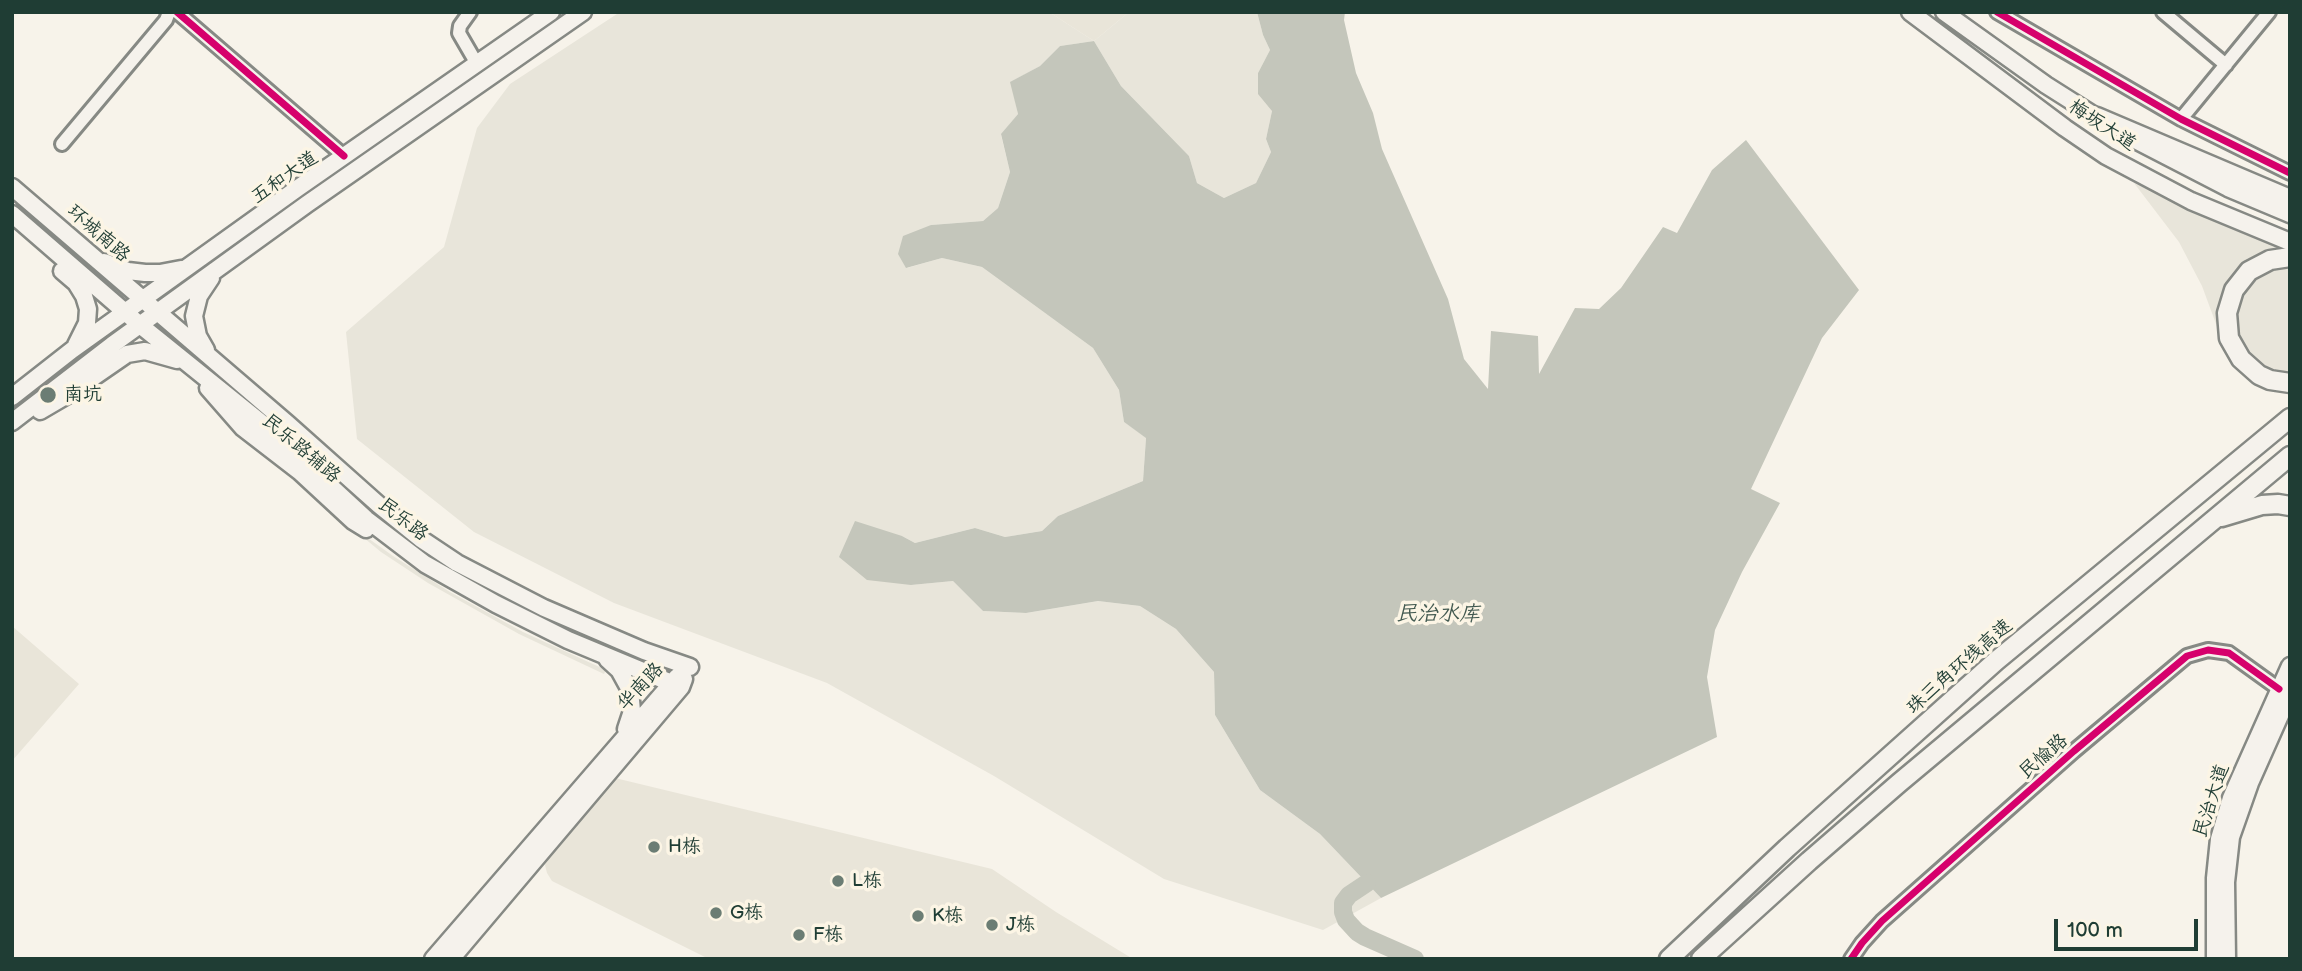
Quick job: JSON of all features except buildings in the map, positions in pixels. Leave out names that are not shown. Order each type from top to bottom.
[{"type":"highway","points":[[2097,117],[2290,200]]},
{"type":"highway","points":[[2290,257],[2259,264],[2241,280],[2229,302],[2227,326],[2234,349],[2249,368],[2270,380],[2290,383]]},
{"type":"highway","name":"珠三角环线高速","points":[[1669,959],[1787,848],[1996,661],[2290,418]]},
{"type":"highway","points":[[1701,959],[1899,783],[2290,456]]},
{"type":"highway","points":[[2206,525],[2249,508],[2278,504],[2290,506]]},
{"type":"main road","name":"五和大道","points":[[12,397],[72,350],[192,264],[551,12]]},
{"type":"main road","name":"五和大道","points":[[12,424],[224,264],[583,12]]},
{"type":"main road","name":"梅坂大道","points":[[1910,12],[2106,156],[2191,201],[2290,242]]},
{"type":"main road","name":"梅坂大道","points":[[1944,12],[2046,85],[2097,117],[2181,165],[2290,214]]},
{"type":"main road","name":"环城南路","points":[[12,187],[157,313]]},
{"type":"main road","points":[[17,218],[35,207]]},
{"type":"main road","points":[[17,218],[140,325]]},
{"type":"main road","points":[[17,218],[50,260],[76,283],[84,296],[88,309],[87,323],[82,337],[72,350]]},
{"type":"main road","points":[[90,254],[118,268],[145,273],[175,271],[192,264]]},
{"type":"main road","points":[[213,361],[198,336],[194,316],[196,304],[205,286],[224,264]]},
{"type":"main road","name":"民乐路","points":[[157,313],[388,514],[457,563],[590,628],[690,667]]},
{"type":"main road","name":"民乐路","points":[[140,325],[264,425],[366,519],[425,564],[568,640],[675,685]]},
{"type":"main road","points":[[12,424],[69,394],[127,354],[155,352],[193,368]]},
{"type":"main road","points":[[600,653],[619,670],[630,690],[632,711],[624,737]]},
{"type":"main road","name":"民治大道","points":[[2227,959],[2226,882],[2231,837],[2284,691],[2290,666]]},
{"type":"main road","name":"华南路","points":[[451,959],[690,667]]},
{"type":"main road","name":"华南路","points":[[433,959],[624,737],[675,685]]},
{"type":"main road","name":"民治大道","points":[[2216,959],[2215,878],[2219,839],[2231,798],[2284,691]]},
{"type":"street","points":[[62,144],[166,20],[169,12]]},
{"type":"street","points":[[177,12],[345,156]]},
{"type":"street","points":[[470,12],[460,26],[459,33],[477,64]]},
{"type":"street","points":[[1997,12],[2181,119],[2290,173]]},
{"type":"street","points":[[2162,12],[2226,65]]},
{"type":"street","points":[[2181,119],[2269,12]]},
{"type":"street","name":"民愉路","points":[[1851,959],[1882,921],[2074,751],[2187,656],[2208,650],[2230,653],[2284,691]]},
{"type":"shaded area","points":[[620,12],[1049,12],[1094,41],[1060,46],[1040,66],[1011,82],[1018,114],[1001,135],[1010,172],[998,208],[983,221],[931,225],[907,268],[942,258],[982,267],[1093,348],[1119,390],[1124,422],[1146,437],[1143,481],[1058,516],[1042,531],[1005,537],[975,528],[915,543],[902,536],[911,585],[953,581],[983,611],[1026,613],[1098,601],[1140,606],[1176,629],[1214,672],[1215,715],[1260,790],[1320,834],[1381,898],[1323,930],[1164,879],[994,776],[827,683],[614,603],[474,532],[357,439],[346,332],[444,247],[477,128],[510,84]]},
{"type":"shaded area","points":[[1049,12],[1129,12],[1094,41]]},
{"type":"shaded area","points":[[1129,12],[1257,12],[1270,50],[1258,73],[1272,111],[1266,139],[1271,152],[1256,183],[1224,198],[1197,183],[1189,156],[1121,86],[1094,41]]},
{"type":"shaded area","points":[[2134,183],[2281,249],[2255,257],[2234,275],[2221,299],[2219,332],[2202,286],[2179,242]]},
{"type":"shaded area","points":[[2290,266],[2290,374],[2273,372],[2247,354],[2238,335],[2235,314],[2242,294],[2255,278],[2273,268]]},
{"type":"shaded area","points":[[378,515],[427,552],[599,640],[664,667],[663,669],[567,629],[492,593],[419,549],[377,517]]},
{"type":"shaded area","points":[[340,518],[450,592],[523,632],[606,670],[604,674],[519,634],[428,583],[381,552]]},
{"type":"shaded area","points":[[12,626],[79,684],[12,761]]},
{"type":"shaded area","points":[[615,778],[992,869],[1133,959],[709,959],[552,881],[547,873],[547,857]]},
{"type":"water","name":"民治水库","points":[[1257,12],[1345,12],[1344,20],[1356,73],[1373,113],[1382,149],[1448,299],[1464,359],[1488,389],[1491,331],[1538,336],[1539,374],[1575,308],[1599,309],[1621,288],[1663,227],[1677,233],[1712,170],[1746,140],[1859,290],[1822,338],[1751,489],[1780,503],[1742,572],[1715,630],[1707,677],[1717,737],[1381,898],[1320,834],[1260,790],[1215,715],[1214,672],[1176,629],[1140,606],[1098,601],[1026,613],[983,611],[953,581],[911,585],[867,580],[839,557],[855,521],[915,543],[975,528],[1005,537],[1042,531],[1058,516],[1143,481],[1146,438],[1124,422],[1119,390],[1093,348],[982,267],[942,258],[906,268],[898,254],[903,236],[931,225],[983,221],[998,208],[1010,172],[1001,134],[1018,114],[1010,82],[1040,66],[1060,46],[1094,41],[1121,86],[1189,156],[1197,183],[1224,198],[1256,183],[1271,152],[1266,139],[1272,111],[1258,94],[1258,73],[1270,50]]},
{"type":"waterway","points":[[1367,883],[1349,895],[1343,903],[1346,920],[1365,937],[1415,959]]},
{"type":"cycle path","points":[[177,12],[344,156]]},
{"type":"cycle path","points":[[1997,12],[2181,119],[2290,173]]},
{"type":"cycle path","points":[[1851,959],[1882,921],[2074,751],[2187,656],[2208,650],[2229,653],[2279,689]]},
{"type":"place","name":"南坑","points":[[48,395]]},
{"type":"place","name":"H栋","points":[[654,847]]},
{"type":"place","name":"L栋","points":[[838,881]]},
{"type":"place","name":"G栋","points":[[716,913]]},
{"type":"place","name":"K栋","points":[[918,916]]},
{"type":"place","name":"J栋","points":[[992,925]]},
{"type":"place","name":"F栋","points":[[799,935]]}]
